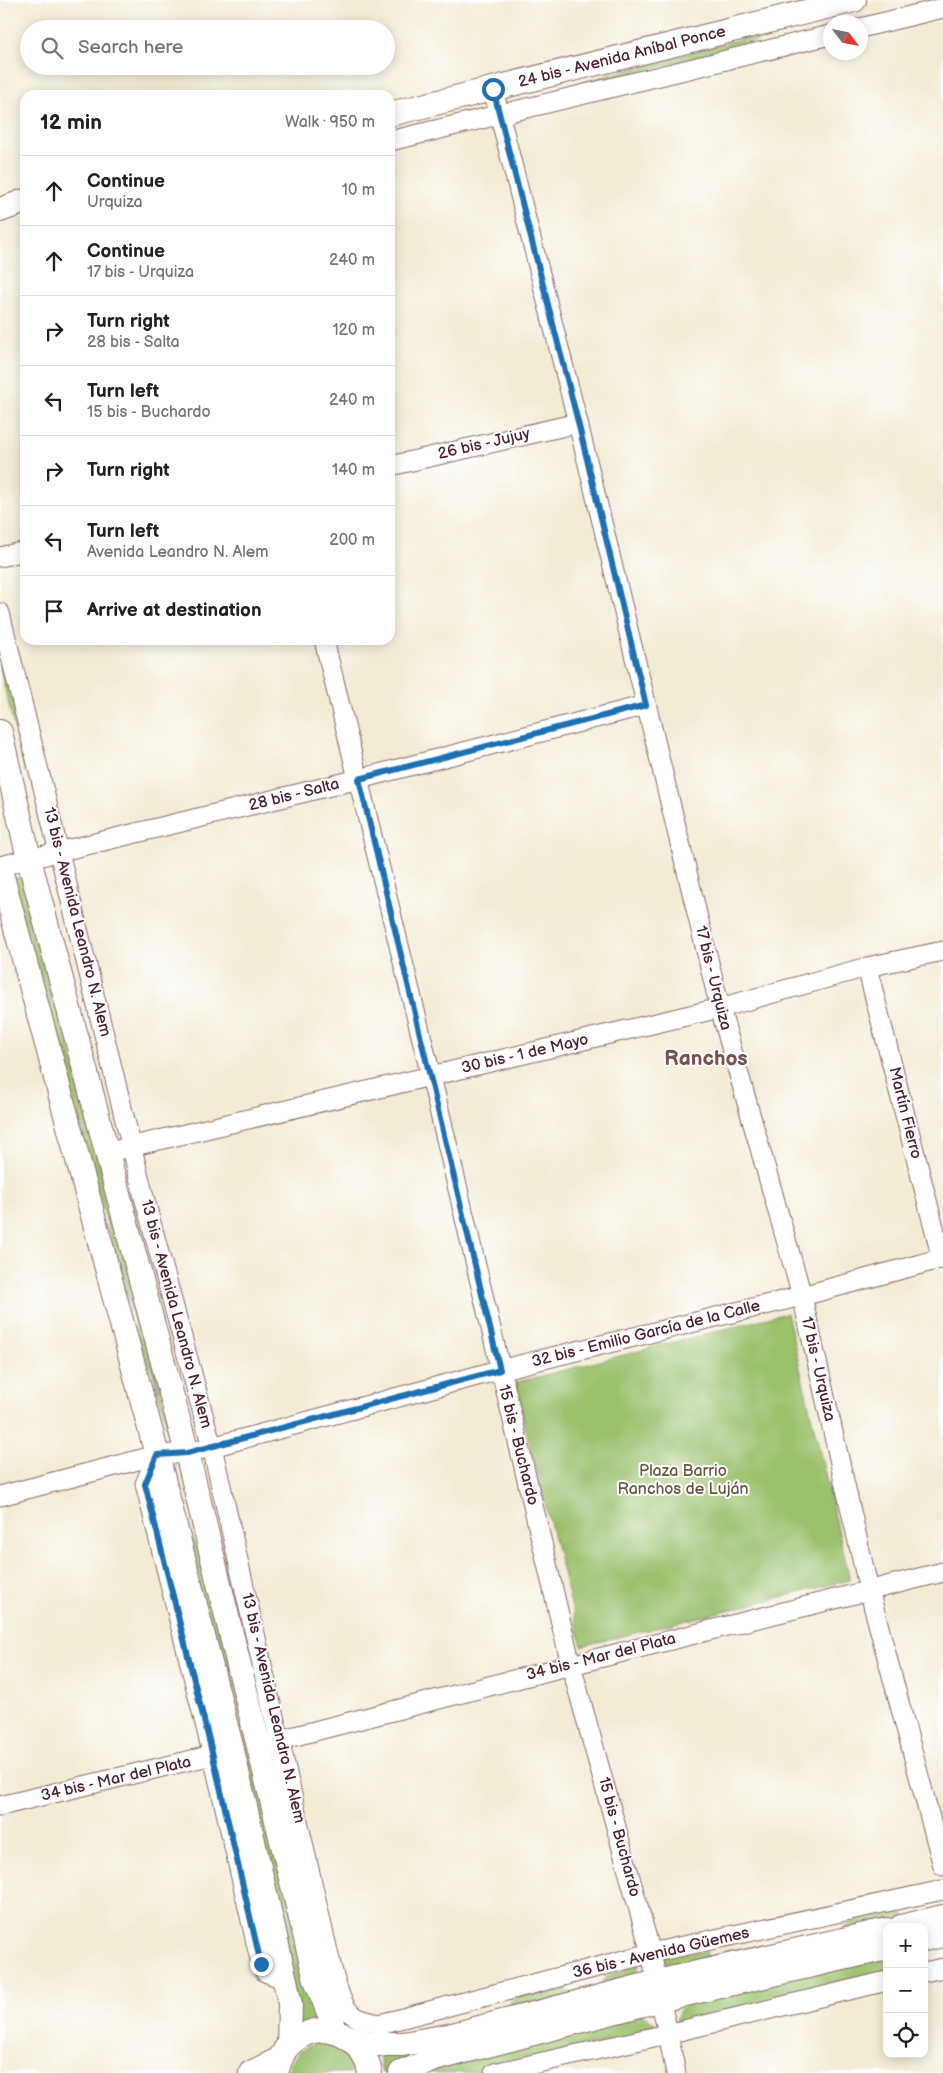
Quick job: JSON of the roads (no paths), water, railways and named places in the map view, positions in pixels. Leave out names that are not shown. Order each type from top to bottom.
[{"type":"main road","name":"24 bis - Avenida Aníbal Ponce","points":[[395,113],[854,0]]},
{"type":"main road","name":"13 bis - Avenida Leandro N. Alem","points":[[0,732],[29,859],[106,1153],[187,1453],[270,1742],[316,1980],[338,2033]]},
{"type":"main road","points":[[0,868],[157,1455],[222,1753],[285,1980],[290,2004],[282,2059]]},
{"type":"main road","points":[[918,1923],[943,1917]]},
{"type":"main road","name":"36 bis - Avenida Güemes","points":[[401,2073],[435,2059],[658,1991],[883,1931]]},
{"type":"main road","points":[[928,1938],[943,1935]]},
{"type":"main road","name":"36 bis - Avenida Güemes","points":[[338,2033],[370,2044],[403,2044],[658,1991],[883,1949]]},
{"type":"main road","points":[[251,2073],[282,2059],[301,2036],[317,2031],[338,2033],[360,2047],[368,2061],[370,2073]]},
{"type":"street","points":[[868,26],[943,8]]},
{"type":"street","name":"24 bis - Avenida Aníbal Ponce","points":[[395,140],[823,37]]},
{"type":"street","name":"17 bis - Urquiza","points":[[493,89],[578,422],[720,1008],[802,1296],[868,1590],[943,1866]]},
{"type":"street","name":"26 bis - Jujuy","points":[[395,465],[578,422]]},
{"type":"street","points":[[0,557],[20,552]]},
{"type":"street","name":"13 bis - Avenida Leandro N. Alem","points":[[0,613],[132,1147],[212,1446],[270,1742],[337,1985],[344,2003],[352,2015],[380,2024]]},
{"type":"street","name":"15 bis - Buchardo","points":[[325,645],[431,1076],[571,1665],[651,1953],[676,2073]]},
{"type":"street","name":"28 bis - Salta","points":[[0,868],[60,851],[359,779],[646,705]]},
{"type":"street","name":"30 bis - 1 de Mayo","points":[[106,1153],[720,1008],[867,967],[943,951]]},
{"type":"street","name":"Martín Fierro","points":[[867,967],[943,1258]]},
{"type":"street","name":"32 bis - Emilio García de la Calle","points":[[0,1496],[157,1455],[187,1453],[500,1370],[802,1296],[943,1258]]},
{"type":"street","name":"34 bis - Mar del Plata","points":[[270,1742],[943,1572]]},
{"type":"street","name":"34 bis - Mar del Plata","points":[[0,1806],[222,1753]]},
{"type":"street","name":"36 bis - Avenida Güemes","points":[[380,2024],[651,1953],[943,1890]]},
{"type":"street","points":[[928,1971],[943,1968]]},
{"type":"street","points":[[494,2073],[883,1982]]},
{"type":"district","name":"Ranchos","points":[[706,1058]]},
{"type":"park label","name":"Plaza Barrio Ranchos de Luján","points":[[683,1480]]}]
